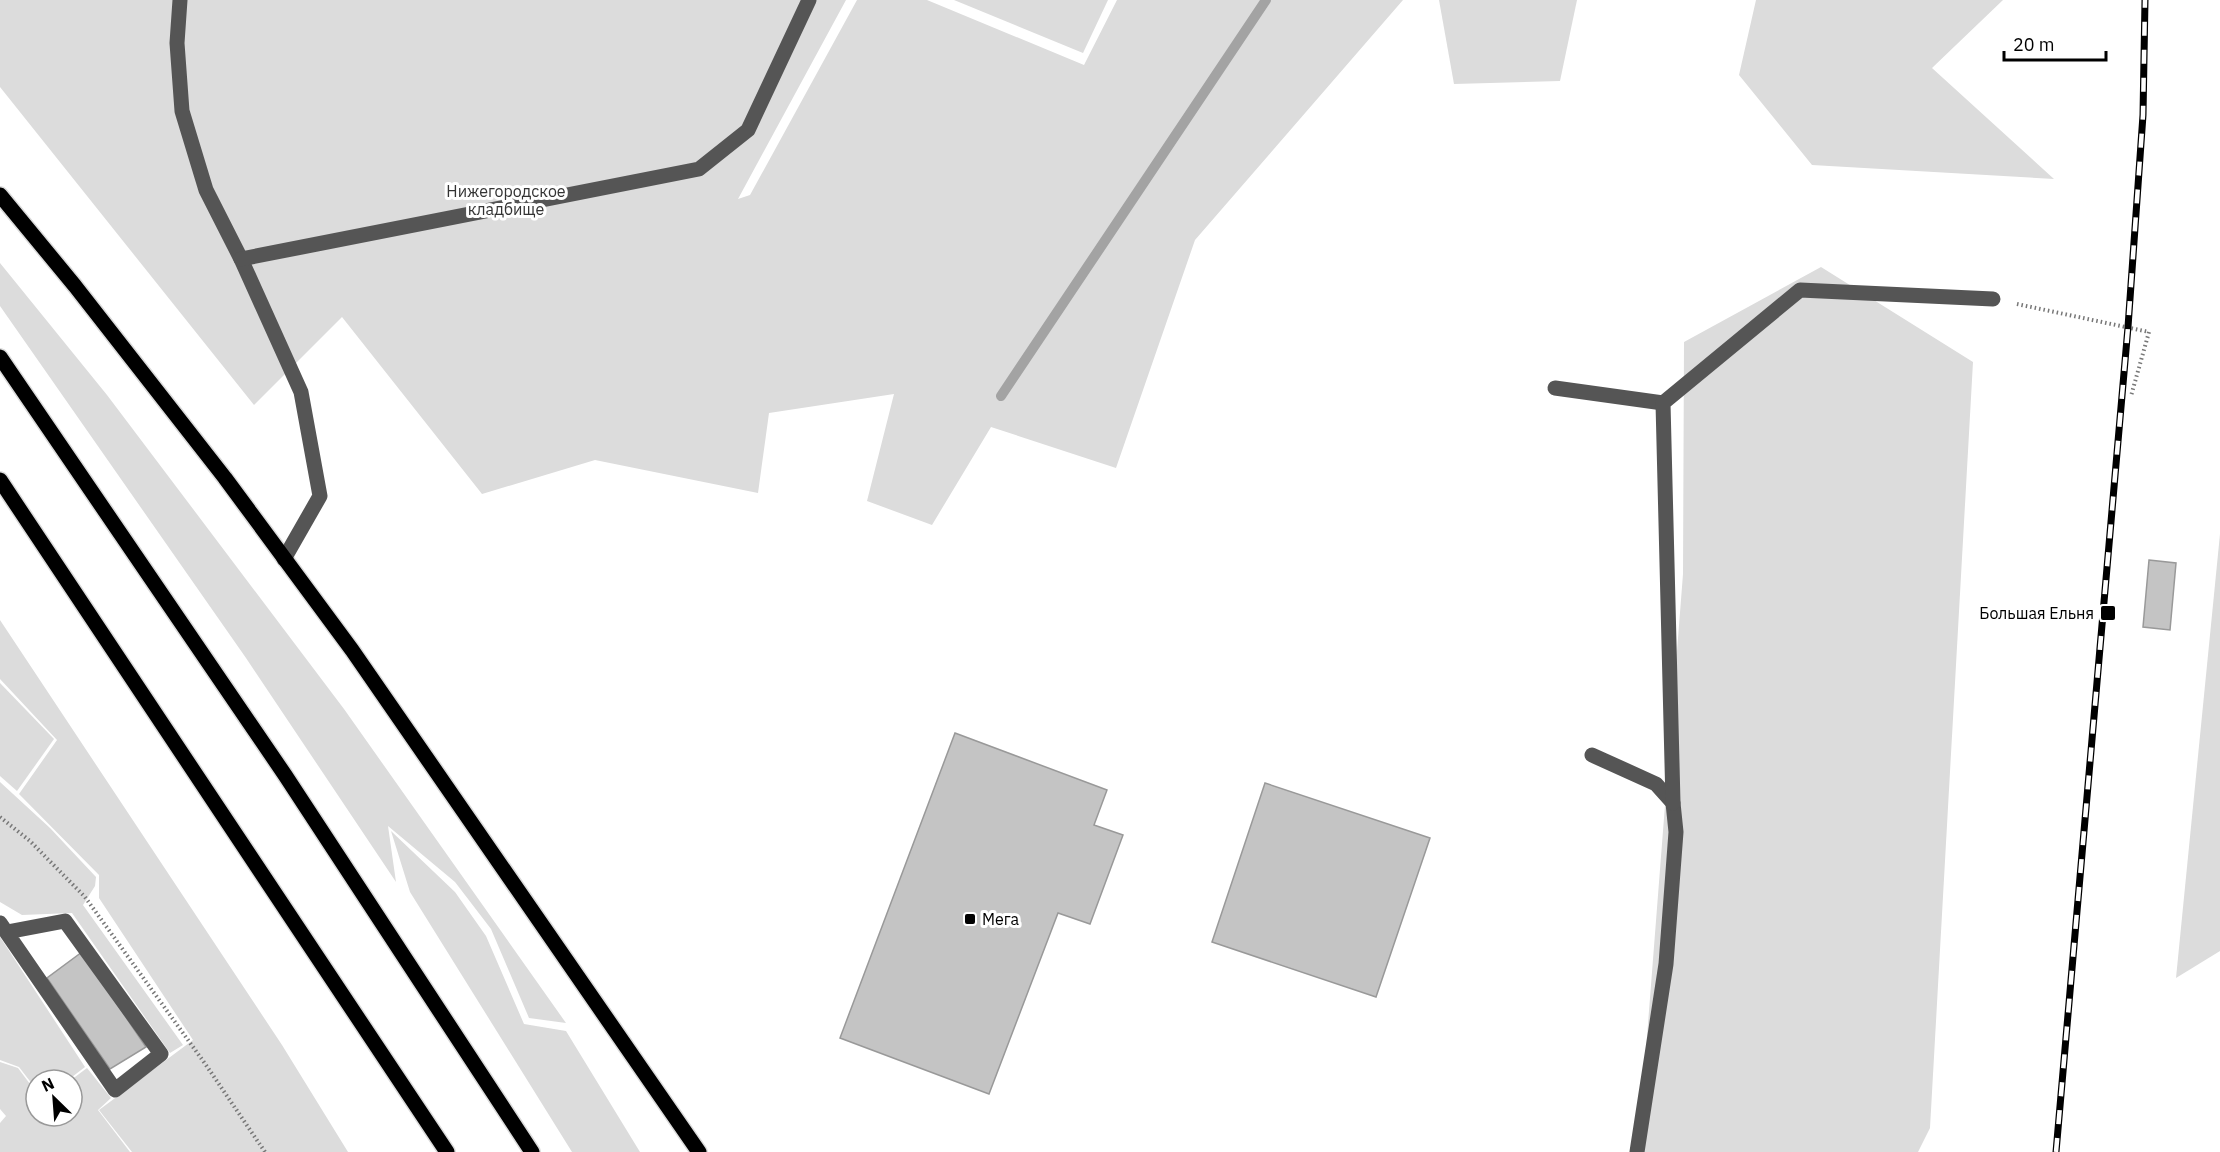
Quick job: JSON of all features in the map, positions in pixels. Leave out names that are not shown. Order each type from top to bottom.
[{"type":"main road","points":[[0,195],[75,286],[225,478],[352,650],[699,1152]]},
{"type":"main road","points":[[0,357],[285,775],[532,1152]]},
{"type":"main road","points":[[0,480],[447,1152]]},
{"type":"lane","points":[[180,0],[177,44],[182,111],[206,190],[241,259],[301,392],[320,496],[284,559]]},
{"type":"lane","points":[[241,259],[699,169],[748,130],[809,0]]},
{"type":"lane","points":[[1555,388],[1663,403],[1800,290],[1993,299]]},
{"type":"lane","points":[[1637,1152],[1666,964],[1676,832],[1672,803],[1663,403]]},
{"type":"lane","points":[[1592,755],[1656,783],[1672,803]]},
{"type":"lane","points":[[65,921],[161,1054],[115,1090],[3,927],[65,921]]},
{"type":"path","points":[[1993,299],[2149,332],[2131,396]]},
{"type":"green space","name":"Нижегородское кладбище","points":[[0,0],[846,0],[738,199],[750,195],[857,0],[927,0],[1084,65],[1117,0],[1403,0],[1195,240],[1116,468],[991,427],[932,525],[867,501],[894,394],[769,413],[758,493],[595,460],[482,494],[342,317],[254,405],[0,87]]},
{"type":"green space","points":[[954,0],[1108,0],[1083,53]]},
{"type":"green space","points":[[1439,0],[1577,0],[1560,81],[1454,84]]},
{"type":"green space","points":[[1756,0],[2003,0],[1932,68],[2054,179],[1812,165],[1739,75]]},
{"type":"green space","points":[[0,263],[107,395],[344,709],[566,1023],[529,1018],[491,929],[455,882],[388,826],[396,882],[246,658],[0,306]]},
{"type":"green space","points":[[1821,267],[1973,362],[1930,1128],[1918,1152],[1638,1152],[1683,574],[1684,342]]},
{"type":"green space","points":[[2220,534],[2220,951],[2176,978]]},
{"type":"green space","points":[[0,620],[282,1045],[348,1152],[132,1152],[99,1110],[193,1040],[99,898],[99,875],[19,794],[57,740],[0,679]]},
{"type":"green space","points":[[0,683],[54,739],[17,791],[0,776]]},
{"type":"green space","points":[[0,782],[50,828],[96,877],[95,886],[83,905],[183,1045],[170,1053],[72,913],[22,915],[0,902]]},
{"type":"green space","points":[[391,831],[455,892],[486,936],[524,1024],[566,1031],[640,1152],[572,1152],[410,892]]},
{"type":"green space","points":[[0,937],[85,1067],[24,1068],[24,1073],[19,1067],[0,1060]]},
{"type":"green space","points":[[0,1062],[18,1068],[24,1076],[24,1128],[84,1128],[84,1070],[87,1068],[111,1098],[98,1110],[130,1152],[0,1152],[0,1123],[6,1116],[0,1109]]},
{"type":"building","points":[[2149,560],[2176,563],[2170,630],[2143,627]]},
{"type":"building","name":"Мега","points":[[955,733],[1107,790],[1094,825],[1123,835],[1090,924],[1058,913],[989,1094],[840,1038]]},
{"type":"building","points":[[1265,783],[1430,838],[1376,997],[1212,942]]},
{"type":"building","points":[[82,952],[146,1047],[110,1069],[47,978]]},
{"type":"waterway","points":[[1001,396],[1266,0]]},
{"type":"railway","points":[[2056,1152],[2128,327],[2143,115],[2145,0]]},
{"type":"place","name":"Большая Ельня","points":[[2108,613]]},
{"type":"place","name":"Мега","points":[[970,919]]}]
